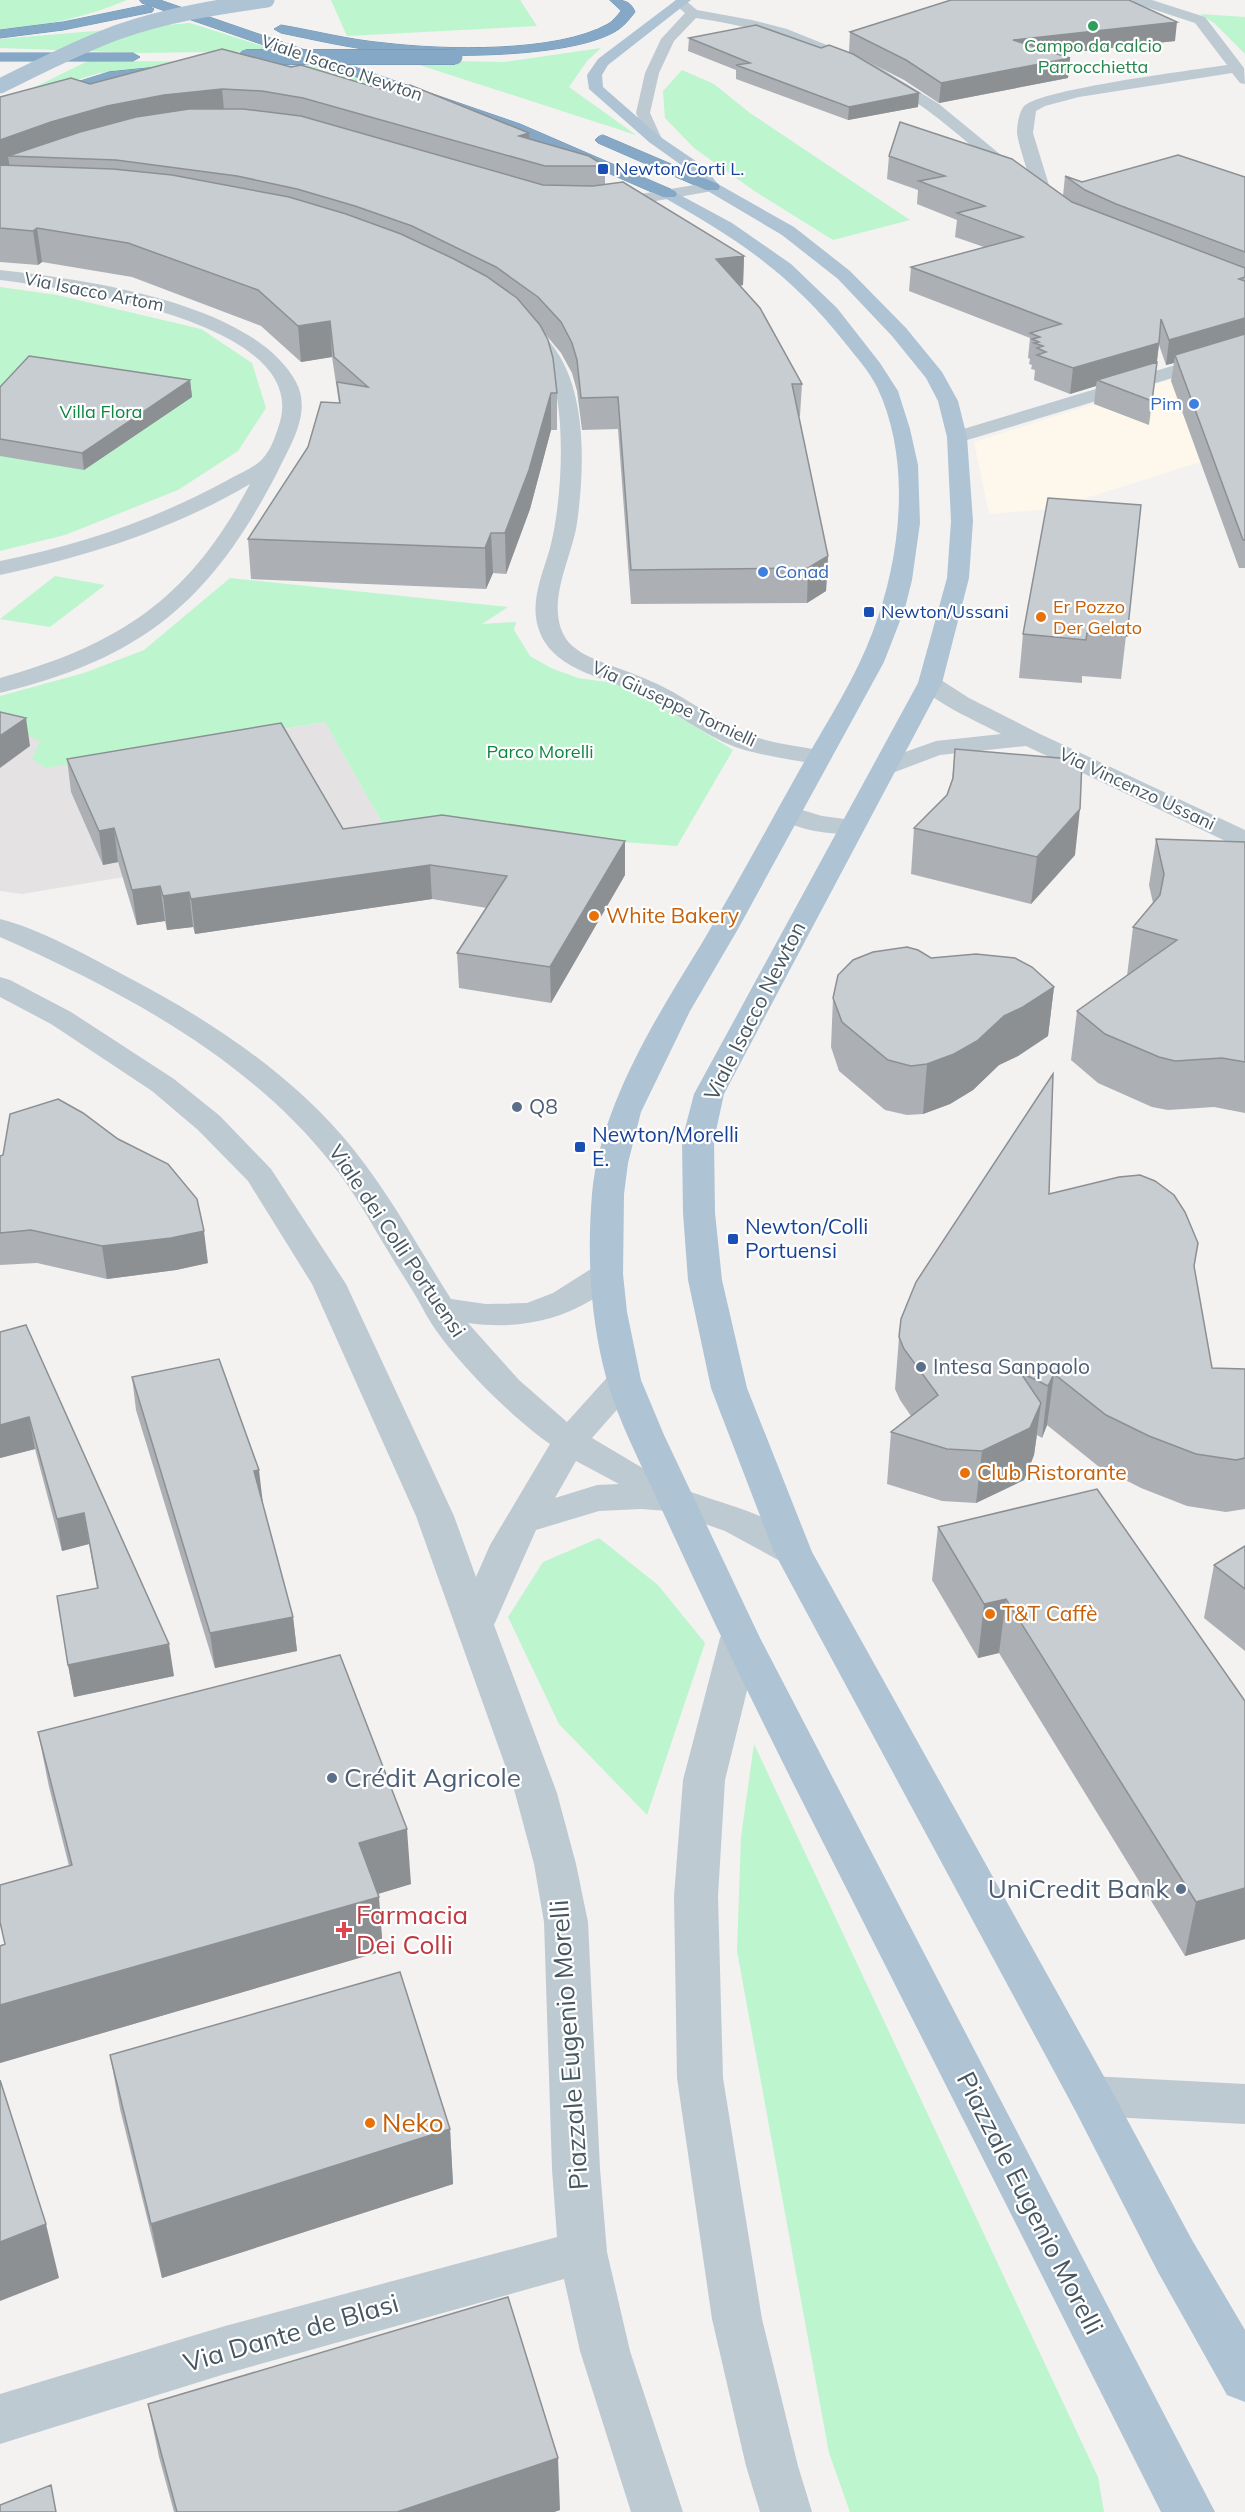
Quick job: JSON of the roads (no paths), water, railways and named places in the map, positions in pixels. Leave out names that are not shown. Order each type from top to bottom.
[{"type":"highway","name":"Viale Isacco Newton","points":[[198,0],[251,19]]},
{"type":"highway","name":"Viale Isacco Newton","points":[[409,72],[275,27],[349,42],[406,50],[520,48],[585,38],[613,29],[623,22],[628,12],[626,6],[617,0]]},
{"type":"highway","points":[[0,34],[63,27],[147,4]]},
{"type":"highway","name":"Viale Isacco Newton","points":[[147,4],[515,127],[561,145],[669,194]]},
{"type":"highway","points":[[277,72],[238,61],[455,57],[563,51],[593,46],[641,31]]},
{"type":"highway","points":[[0,57],[191,63],[109,76],[0,111]]},
{"type":"highway","points":[[352,86],[515,127]]},
{"type":"highway","name":"Viale Isacco Newton","points":[[590,135],[712,186]]},
{"type":"main road","points":[[0,72],[80,33],[147,4],[179,0]]},
{"type":"main road","points":[[0,87],[87,45],[131,29],[196,12],[267,0]]},
{"type":"main road","points":[[682,2],[603,62],[597,68],[593,82],[596,89],[611,104],[654,139],[697,169],[712,186]]},
{"type":"main road","name":"Viale Isacco Newton","points":[[712,186],[809,246],[844,275],[875,306],[935,376],[948,401],[957,436],[962,522],[958,578],[930,683],[709,1094],[698,1140],[699,1213],[705,1280],[716,1338],[729,1388],[793,1552]]},
{"type":"main road","name":"Viale Isacco Newton","points":[[624,1380],[610,1312],[606,1274],[607,1216],[612,1163],[626,1112],[675,1011],[789,814],[872,662],[888,627],[903,575],[910,538],[910,499],[906,453],[897,414],[882,378],[836,318],[810,291],[760,249],[669,194]]},
{"type":"main road","name":"Piazzale Eugenio Morelli","points":[[624,1380],[646,1436],[740,1638],[1189,2512]]},
{"type":"main road","points":[[793,1552],[1091,2096],[1175,2256],[1245,2378]]},
{"type":"street","points":[[1139,0],[1200,20],[1241,74]]},
{"type":"street","points":[[682,2],[693,14],[726,18],[775,32],[858,62],[921,99],[1058,207]]},
{"type":"street","points":[[654,139],[643,113],[652,73],[668,39],[693,14]]},
{"type":"street","points":[[1044,195],[1025,133],[1030,109],[1040,103],[1079,93],[1241,74]]},
{"type":"street","points":[[586,207],[712,186]]},
{"type":"street","points":[[692,207],[736,200]]},
{"type":"street","name":"Via Isacco Artom","points":[[0,274],[82,286],[162,304],[210,323],[248,343],[275,365],[287,382],[292,396],[292,415],[273,461],[248,511],[213,562],[156,617],[101,650],[62,666],[0,686]]},
{"type":"street","name":"Via Giuseppe Tornielli","points":[[509,316],[536,338],[554,360],[563,381],[567,401],[570,428],[569,478],[564,538],[547,591],[547,610],[552,635],[560,647],[580,660],[654,691],[744,741],[819,757]]},
{"type":"street","points":[[957,436],[1245,350]]},
{"type":"street","points":[[0,568],[79,550],[144,528],[208,501],[273,461]]},
{"type":"street","name":"Via Vincenzo Ussani","points":[[930,683],[960,703],[1029,738],[1245,840]]},
{"type":"street","points":[[886,767],[936,748],[1029,738]]},
{"type":"street","points":[[789,814],[819,824],[851,827]]},
{"type":"street","name":"Viale dei Colli Portuensi","points":[[0,927],[56,953],[171,1013],[218,1043],[269,1082],[310,1119],[344,1157],[377,1206],[438,1307],[482,1363],[569,1442],[675,1500],[743,1524],[793,1552]]},
{"type":"street","points":[[0,986],[61,1018],[163,1085],[209,1123],[261,1176],[329,1284],[435,1516],[475,1625]]},
{"type":"street","points":[[438,1307],[466,1313],[541,1312],[582,1293],[606,1274]]},
{"type":"street","points":[[475,1625],[509,1545],[569,1442],[624,1380]]},
{"type":"street","points":[[524,1521],[597,1498],[641,1496],[675,1500]]},
{"type":"street","name":"Piazzale Eugenio Morelli","points":[[475,1625],[536,1793],[555,1864],[566,1923],[576,2169],[583,2252],[605,2351],[657,2512]]},
{"type":"street","points":[[740,1638],[704,1780],[696,1896],[700,2078],[736,2319],[772,2466],[786,2512]]},
{"type":"street","points":[[1091,2096],[1245,2104]]},
{"type":"street","name":"Via Dante de Blasi","points":[[0,2419],[225,2350],[583,2252]]},
{"type":"place","name":"Campo da calcio Parrocchietta","points":[[1093,26]]},
{"type":"place","name":"Newton/Corti L.","points":[[603,169]]},
{"type":"place","name":"Pim","points":[[1194,404]]},
{"type":"place","name":"Conad","points":[[763,572]]},
{"type":"place","name":"Newton/Ussani","points":[[869,612]]},
{"type":"place","name":"Er Pozzo Der Gelato","points":[[1041,617]]},
{"type":"place","name":"White Bakery","points":[[594,916]]},
{"type":"place","name":"Q8","points":[[517,1107]]},
{"type":"place","name":"Newton/Morelli E.","points":[[580,1147]]},
{"type":"place","name":"Newton/Colli Portuensi","points":[[733,1239]]},
{"type":"place","name":"Intesa Sanpaolo","points":[[921,1367]]},
{"type":"place","name":"Club Ristorante","points":[[965,1473]]},
{"type":"place","name":"T&T Caffè","points":[[990,1614]]},
{"type":"place","name":"Crédit Agricole","points":[[332,1778]]},
{"type":"place","name":"UniCredit Bank","points":[[1181,1889]]},
{"type":"place","name":"Farmacia Dei Colli","points":[[344,1930]]},
{"type":"place","name":"Neko","points":[[370,2123]]},
{"type":"park label","name":"Villa Flora","points":[[101,412]]},
{"type":"park label","name":"Parco Morelli","points":[[540,752]]}]
